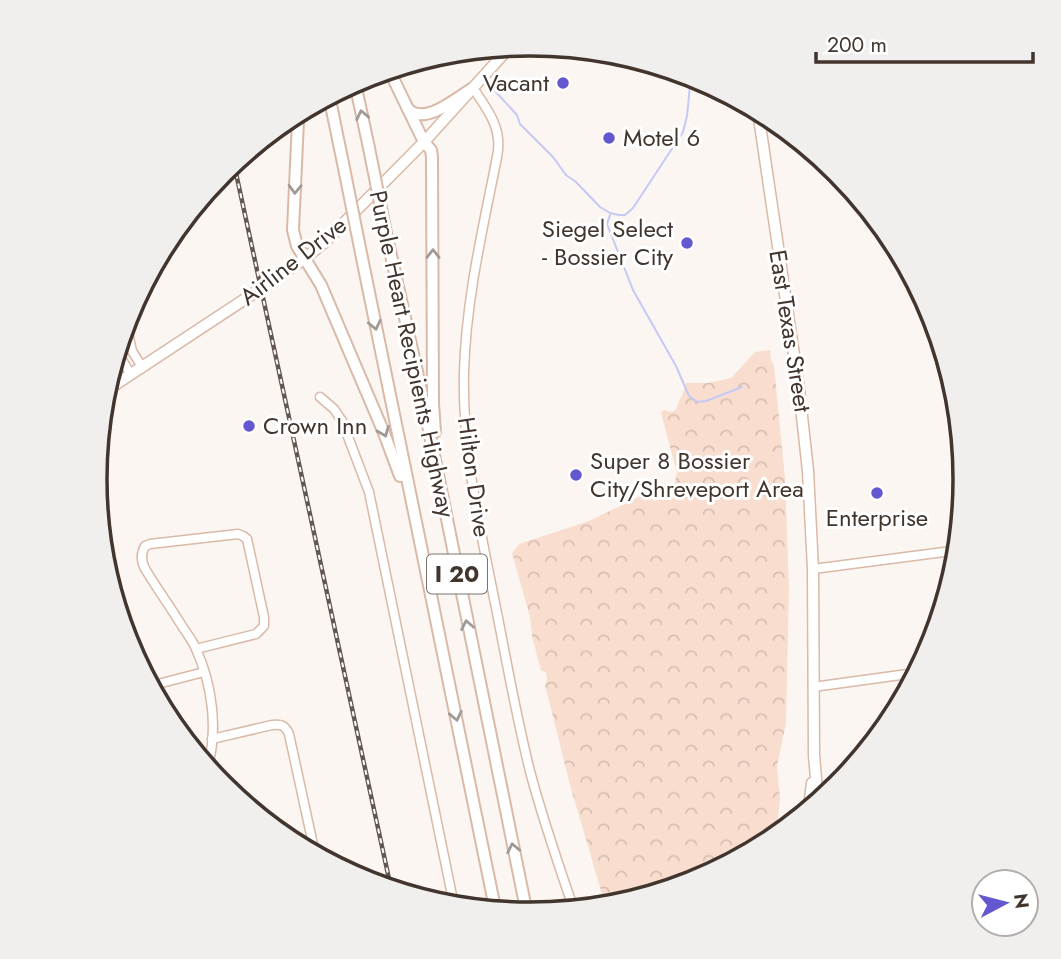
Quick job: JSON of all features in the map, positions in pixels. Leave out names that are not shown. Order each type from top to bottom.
[{"type":"highway","points":[[393,78],[424,142],[431,150],[432,157],[433,403],[441,494]]},
{"type":"highway","points":[[399,93],[412,113],[421,116],[433,112],[473,88]]},
{"type":"highway","name":"Purple Heart Recipients Highway","points":[[357,93],[418,376],[525,903]]},
{"type":"highway","name":"Purple Heart Recipients Highway","points":[[331,106],[494,901]]},
{"type":"highway","points":[[298,125],[293,235],[304,259],[321,285],[396,461],[424,563]]},
{"type":"main road","name":"Airline Drive","points":[[118,383],[304,259],[347,221],[501,57]]},
{"type":"main road","name":"East Texas Street","points":[[760,123],[805,435],[810,494],[814,755],[811,797]]},
{"type":"street","name":"Hilton Drive","points":[[473,88],[496,124],[499,151],[471,289],[466,333],[464,395],[470,472],[475,509],[526,753],[571,901]]},
{"type":"street","points":[[130,341],[132,351],[142,367]]},
{"type":"street","points":[[124,361],[131,375]]},
{"type":"street","points":[[320,397],[334,409],[342,421],[369,492],[452,896]]},
{"type":"street","points":[[196,649],[256,634],[264,626],[249,547],[243,536],[233,533],[150,544],[145,546],[141,555],[143,566],[196,649],[204,672],[212,705],[210,756]]},
{"type":"street","points":[[813,569],[948,552]]},
{"type":"street","points":[[160,683],[204,672]]},
{"type":"street","points":[[813,687],[906,674]]},
{"type":"street","points":[[212,739],[272,725],[281,724],[285,727],[289,734],[313,842]]},
{"type":"green space","points":[[770,350],[774,366],[785,478],[789,589],[786,723],[777,766],[780,798],[778,823],[742,846],[693,871],[640,889],[603,897],[570,785],[545,685],[546,672],[541,671],[530,617],[512,553],[519,544],[589,521],[651,491],[673,490],[677,473],[661,413],[664,410],[676,410],[686,383],[708,383],[731,378],[755,352]]},
{"type":"waterway","points":[[495,91],[517,115],[520,124],[553,157],[566,175],[600,207],[610,213],[625,215],[633,208],[683,132],[690,87]]},
{"type":"waterway","points":[[610,215],[607,224],[633,290],[676,366],[689,396],[697,402],[706,401],[742,387]]},
{"type":"railway","points":[[236,175],[389,879]]},
{"type":"place","name":"Vacant","points":[[563,83]]},
{"type":"place","name":"Motel 6","points":[[609,138]]},
{"type":"place","name":"Siegel Select - Bossier City","points":[[687,243]]},
{"type":"place","name":"Crown Inn","points":[[249,426]]},
{"type":"place","name":"Super 8 Bossier City/Shreveport Area","points":[[576,475]]},
{"type":"place","name":"Enterprise","points":[[877,493]]}]
